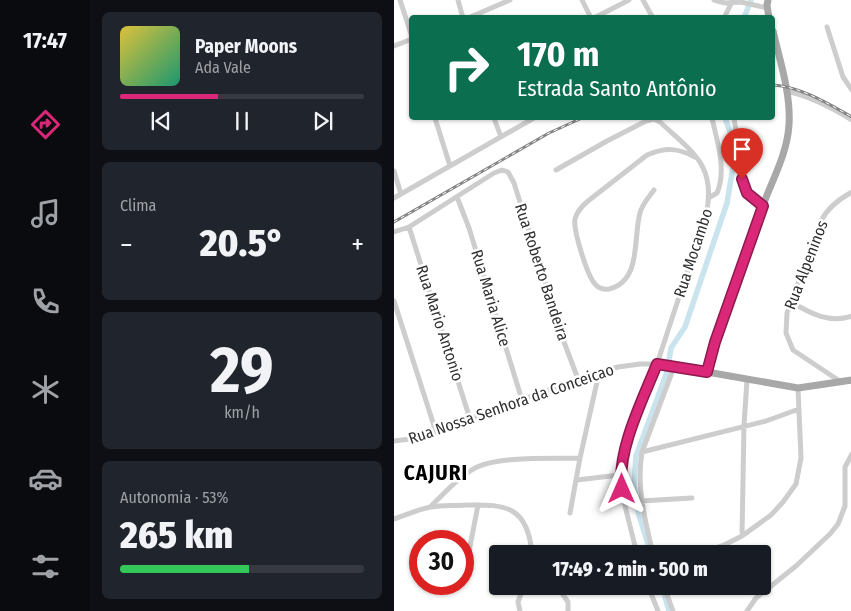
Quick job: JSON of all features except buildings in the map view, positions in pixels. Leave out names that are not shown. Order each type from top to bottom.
[{"type":"main road","points":[[767,2],[769,15]]},
{"type":"main road","points":[[775,40],[790,113],[786,148],[763,206],[715,342],[707,372],[798,388],[851,380]]},
{"type":"street","points":[[400,0],[409,28]]},
{"type":"street","points":[[458,0],[462,15]]},
{"type":"street","points":[[475,15],[510,0]]},
{"type":"street","points":[[582,0],[591,15]]},
{"type":"street","points":[[599,15],[629,0]]},
{"type":"street","points":[[643,0],[652,15]]},
{"type":"street","points":[[714,0],[725,3],[732,1],[754,4],[767,2]]},
{"type":"street","points":[[725,15],[732,1]]},
{"type":"street","points":[[827,26],[843,76],[851,90]]},
{"type":"street","points":[[394,46],[409,39]]},
{"type":"street","points":[[786,91],[807,96],[821,102],[851,120]]},
{"type":"street","points":[[437,120],[450,166]]},
{"type":"street","points":[[495,120],[501,137]]},
{"type":"street","points":[[394,198],[531,120]]},
{"type":"street","name":"Rua Mocambo","points":[[556,170],[650,120]]},
{"type":"street","name":"Rua Mocambo","points":[[619,476],[625,450],[659,365],[710,197],[704,168],[700,160],[690,149],[655,120]]},
{"type":"street","points":[[710,197],[717,193],[721,182],[721,164],[712,120]]},
{"type":"street","points":[[734,120],[744,187],[747,193],[763,206]]},
{"type":"street","points":[[654,190],[640,213],[636,250],[628,274],[613,287],[604,289],[598,287],[588,271],[576,231],[575,219],[580,208],[644,157],[652,153],[676,149],[700,160]]},
{"type":"street","name":"Rua Roberto Bandeira","points":[[456,197],[494,173],[502,170],[508,172],[514,183],[564,342],[578,379]]},
{"type":"street","points":[[394,171],[401,194]]},
{"type":"street","name":"Rua Alpeninos","points":[[841,382],[796,352],[791,346],[786,327],[791,302],[824,215],[851,192]]},
{"type":"street","points":[[394,232],[409,227],[431,211],[456,197]]},
{"type":"street","name":"Rua Maria Alice","points":[[456,197],[469,228],[522,400]]},
{"type":"street","name":"Rua Mario Antonio","points":[[409,227],[470,419]]},
{"type":"street","points":[[394,301],[436,432]]},
{"type":"street","points":[[791,302],[828,319],[841,319],[851,316]]},
{"type":"street","name":"Rua Nossa Senhora da Conceicao","points":[[394,441],[418,438],[578,379],[618,367],[640,364],[659,365],[707,372]]},
{"type":"street","points":[[651,545],[640,501],[640,466],[642,452],[672,366]]},
{"type":"street","points":[[570,513],[599,373]]},
{"type":"street","points":[[742,536],[744,426],[747,380]]},
{"type":"street","points":[[724,545],[742,536],[771,515],[796,484],[801,458],[798,388]]},
{"type":"street","points":[[642,452],[766,421],[799,410]]},
{"type":"street","points":[[747,611],[756,598],[796,566],[838,524],[845,506],[845,467],[851,454]]},
{"type":"street","points":[[430,507],[466,474],[495,461],[580,458]]},
{"type":"street","points":[[577,480],[619,476],[635,545]]},
{"type":"street","points":[[640,501],[692,498]]},
{"type":"street","points":[[473,530],[478,505]]},
{"type":"street","points":[[394,519],[430,507],[504,506],[522,519],[528,530],[530,545]]},
{"type":"street","points":[[520,611],[517,606],[521,595]]},
{"type":"street","points":[[563,595],[568,602],[568,611]]},
{"type":"street","points":[[652,595],[658,611]]},
{"type":"street","points":[[667,595],[672,611]]},
{"type":"waterway","points":[[745,15],[751,0]]},
{"type":"waterway","points":[[648,545],[639,515],[634,486],[636,456],[667,372],[671,348],[685,327],[727,203],[736,149],[726,120]]},
{"type":"waterway","points":[[665,595],[669,611]]},
{"type":"railway","points":[[775,85],[804,92],[852,117]]},
{"type":"railway","points":[[394,222],[549,133],[578,120]]},
{"type":"district","name":"CAJURI","points":[[436,473]]},
{"type":"route","points":[[622,489],[619,476],[625,450],[657,364],[707,372],[715,342],[763,206],[747,193],[742,179]]}]
